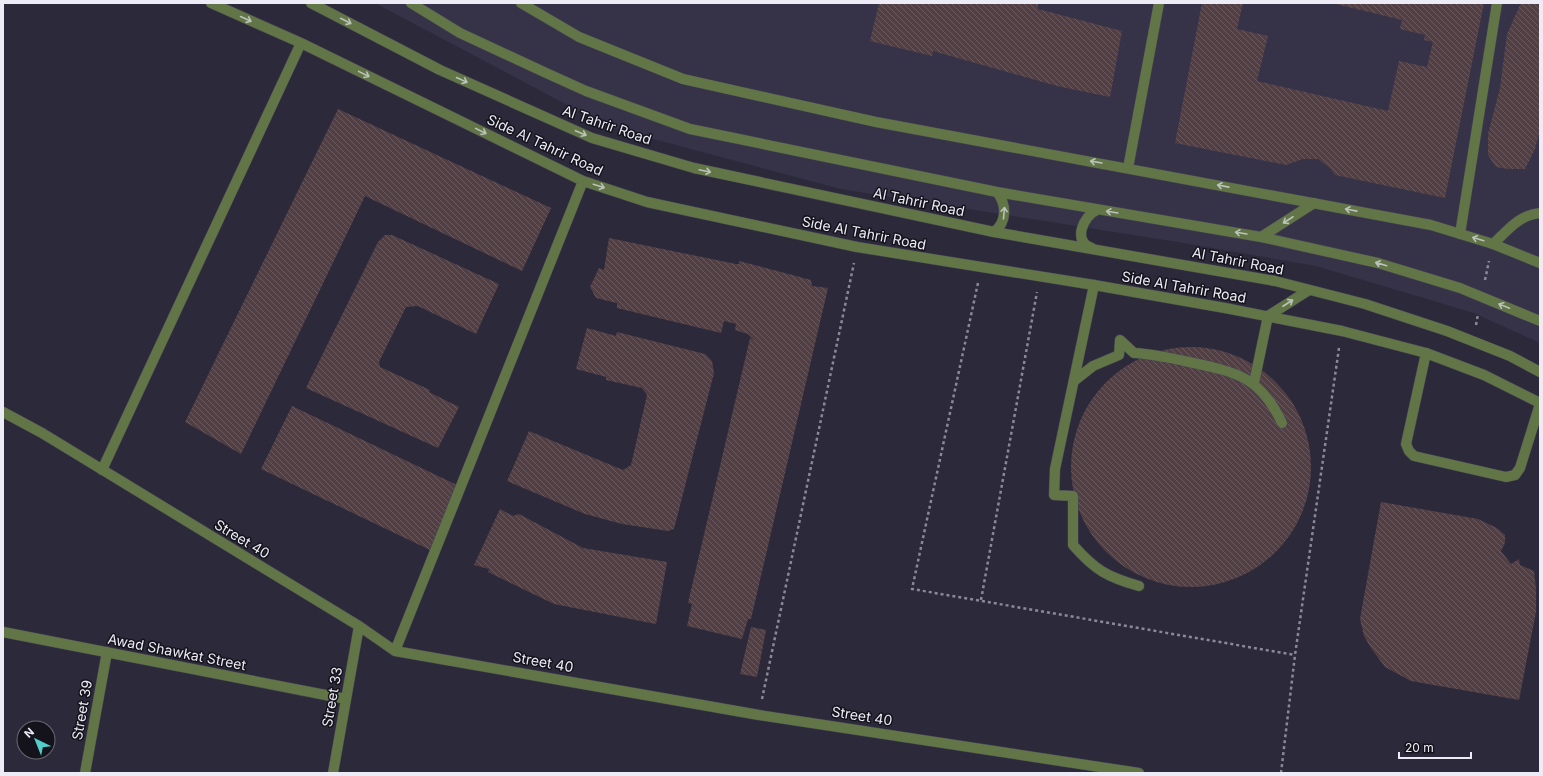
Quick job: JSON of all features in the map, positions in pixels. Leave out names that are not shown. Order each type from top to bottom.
[{"type":"street","name":"Side Al Tahrir Road","points":[[211,3],[301,43],[584,181],[647,202],[858,247],[1094,285],[1342,330],[1426,353],[1484,375],[1540,403]]},
{"type":"street","name":"Al Tahrir Road","points":[[311,3],[440,70],[592,138],[694,168],[994,232],[1275,281],[1365,304],[1447,331],[1510,356],[1540,372]]},
{"type":"street","name":"Al Tahrir Road","points":[[411,3],[460,33],[586,91],[690,129],[997,192],[1261,237],[1378,263],[1460,288],[1540,322]]},
{"type":"street","points":[[521,3],[579,37],[683,79],[876,122],[1431,225],[1493,244],[1540,263]]},
{"type":"street","points":[[1128,168],[1159,3]]},
{"type":"street","points":[[1460,234],[1497,3]]},
{"type":"street","points":[[102,470],[301,43]]},
{"type":"street","points":[[395,651],[584,181]]},
{"type":"street","points":[[994,232],[1003,222],[1004,214],[1002,198],[997,192]]},
{"type":"street","points":[[1261,237],[1314,203]]},
{"type":"street","points":[[1096,249],[1088,247],[1083,240],[1082,225],[1090,213],[1097,210]]},
{"type":"street","points":[[1493,244],[1519,219],[1530,214],[1540,212]]},
{"type":"street","points":[[1094,285],[1055,469],[1054,495],[1073,496],[1073,545],[1091,565],[1114,579],[1139,586]]},
{"type":"street","points":[[1254,383],[1268,316],[1309,290]]},
{"type":"street","points":[[1074,381],[1093,366],[1119,355],[1120,340],[1134,353],[1150,354],[1231,371],[1254,383],[1266,395],[1275,408],[1282,423]]},
{"type":"street","points":[[1426,353],[1406,444],[1409,451],[1414,456],[1506,477],[1515,475],[1520,468],[1540,403]]},
{"type":"street","name":"Street 40","points":[[3,412],[42,433],[359,626],[395,651],[759,715],[1139,773]]},
{"type":"street","name":"Street 33","points":[[333,773],[359,626]]},
{"type":"street","name":"Awad Shawkat Street","points":[[3,632],[346,699]]},
{"type":"street","name":"Street 39","points":[[85,773],[107,652]]},
{"type":"path","points":[[759,715],[858,247]]},
{"type":"path","points":[[981,268],[912,588],[1295,655]]},
{"type":"path","points":[[981,600],[1040,276]]},
{"type":"path","points":[[1281,773],[1295,655],[1342,330]]},
{"type":"shaded area","points":[[375,3],[1540,3],[1540,343],[1474,313],[1316,266],[1178,242],[841,189],[609,127]]},
{"type":"building","points":[[879,3],[1038,3],[1038,9],[1122,31],[1110,97],[1057,86],[933,51],[932,56],[870,41]]},
{"type":"building","points":[[1202,3],[1243,3],[1237,29],[1268,36],[1257,81],[1388,111],[1399,61],[1427,67],[1433,42],[1424,40],[1425,35],[1400,29],[1402,20],[1332,3],[1484,3],[1445,198],[1335,175],[1331,169],[1318,159],[1303,159],[1286,165],[1175,143]]},
{"type":"building","points":[[1521,3],[1540,3],[1540,130],[1535,149],[1525,169],[1509,169],[1496,167],[1488,155],[1488,134],[1500,88],[1507,34]]},
{"type":"building","points":[[338,109],[551,208],[522,271],[365,196],[241,454],[185,422]]},
{"type":"building","points":[[385,235],[392,235],[499,284],[476,334],[418,306],[406,307],[379,362],[380,367],[430,390],[429,392],[459,407],[438,448],[306,388],[378,242]]},
{"type":"building","points":[[609,238],[736,264],[739,264],[739,261],[811,280],[812,286],[828,288],[751,619],[748,619],[742,639],[687,626],[692,604],[688,603],[750,338],[754,340],[748,334],[735,330],[736,324],[724,321],[721,333],[617,308],[617,303],[596,298],[590,287],[599,268],[604,270]]},
{"type":"building","points":[[587,328],[616,336],[617,332],[705,354],[712,361],[714,373],[674,529],[668,531],[622,524],[585,514],[507,481],[529,431],[623,470],[631,465],[647,395],[642,388],[606,380],[606,377],[576,369]]},
{"type":"building","points":[[1179,347],[1203,347],[1226,352],[1248,361],[1276,382],[1291,400],[1302,421],[1309,444],[1311,467],[1309,490],[1302,513],[1291,534],[1276,552],[1248,573],[1226,582],[1203,587],[1179,587],[1156,582],[1134,573],[1115,560],[1098,543],[1085,524],[1076,502],[1071,479],[1071,455],[1076,432],[1085,410],[1098,391],[1115,374],[1134,361],[1156,352]]},
{"type":"building","points":[[292,406],[459,486],[430,550],[261,469]]},
{"type":"building","points":[[1381,502],[1478,519],[1497,528],[1505,535],[1505,543],[1501,551],[1511,564],[1519,559],[1520,565],[1534,571],[1536,612],[1519,700],[1411,681],[1385,667],[1371,648],[1364,636],[1360,619]]},
{"type":"building","points":[[500,509],[513,516],[519,514],[583,548],[667,562],[656,624],[554,604],[488,572],[489,569],[474,565]]},
{"type":"building","points":[[751,627],[766,630],[757,677],[740,674]]}]
